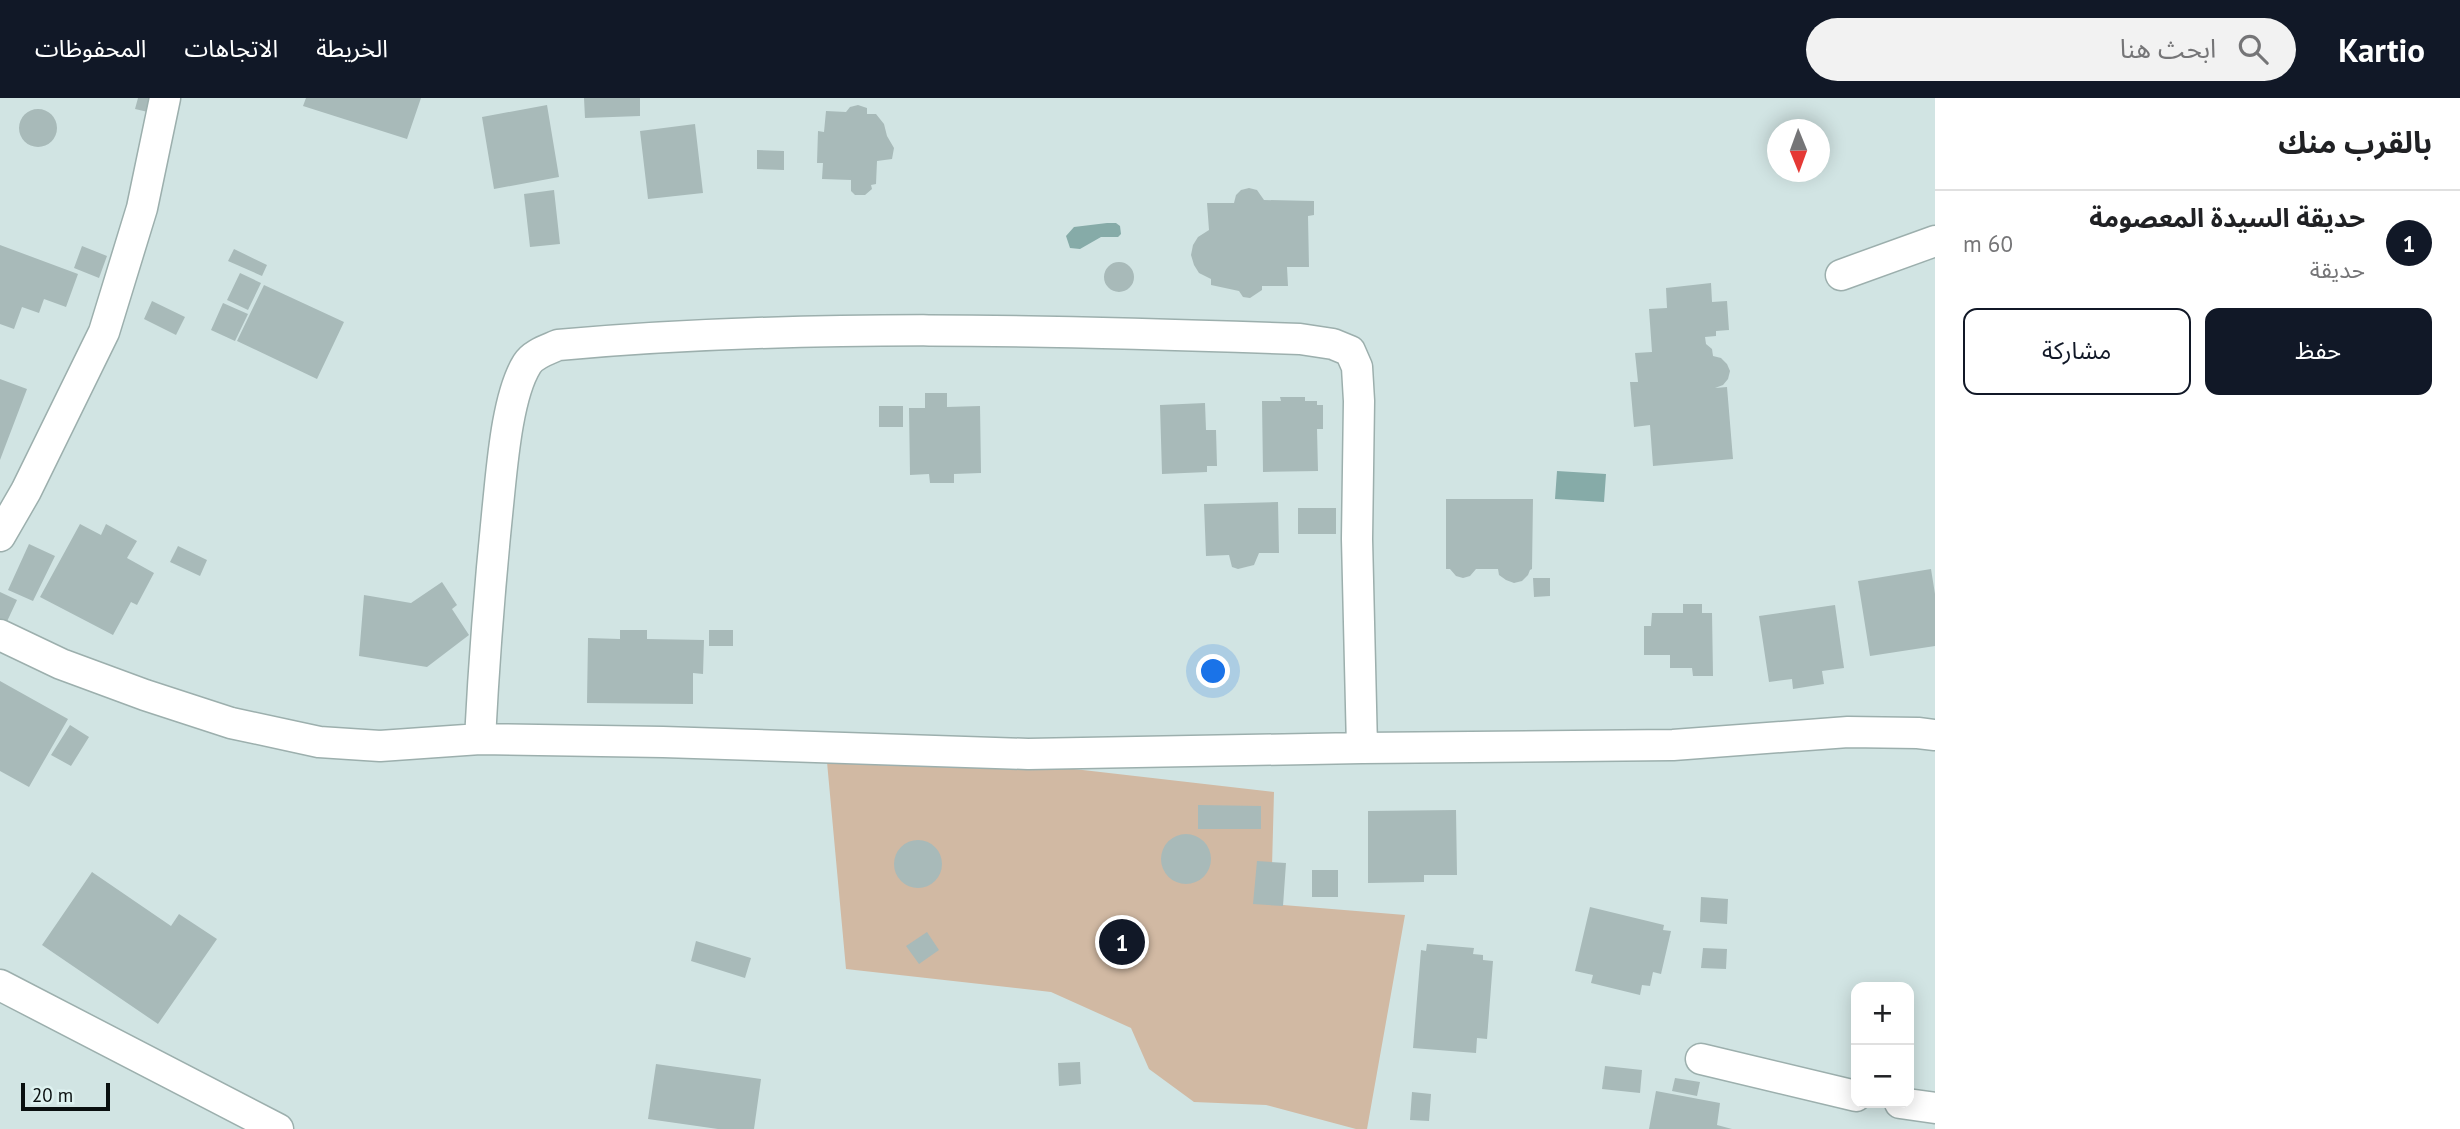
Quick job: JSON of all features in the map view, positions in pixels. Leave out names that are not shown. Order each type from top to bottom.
[{"type":"street","points":[[0,536],[26,491],[104,332],[142,208],[165,98]]},
{"type":"street","points":[[1841,275],[1935,241]]},
{"type":"street","points":[[480,739],[486,629],[504,447],[519,379],[528,361],[539,353],[558,345],[765,331],[1097,332],[1300,339],[1333,344],[1350,351],[1357,367],[1359,401],[1357,539],[1362,748]]},
{"type":"street","points":[[0,635],[61,664],[231,723],[319,741],[380,746],[480,739],[676,742],[1028,754],[1673,745],[1848,732],[1935,735]]},
{"type":"street","points":[[0,985],[278,1129]]},
{"type":"street","points":[[1701,1059],[1851,1095]]},
{"type":"street","points":[[1914,1105],[1935,1108]]},
{"type":"shaded area","points":[[827,762],[1048,766],[1274,792],[1271,904],[1405,915],[1367,1129],[1356,1129],[1266,1105],[1194,1102],[1149,1069],[1131,1028],[1051,992],[846,969]]},
{"type":"water","points":[[1107,223],[1120,226],[1121,234],[1118,237],[1101,237],[1080,249],[1070,248],[1066,236],[1074,227]]},
{"type":"water","points":[[1557,471],[1606,474],[1604,502],[1555,499]]},
{"type":"building","points":[[138,98],[151,98],[148,112],[135,109]]},
{"type":"building","points":[[306,98],[421,98],[407,139],[303,106]]},
{"type":"building","points":[[584,98],[640,98],[640,116],[585,118]]},
{"type":"building","points":[[547,105],[559,177],[494,189],[482,117]]},
{"type":"building","points":[[858,105],[867,108],[867,114],[876,114],[884,124],[894,148],[892,159],[877,161],[876,184],[871,185],[872,189],[865,195],[855,195],[851,191],[851,180],[822,179],[823,163],[817,163],[818,131],[824,132],[826,111],[846,112],[850,107]]},
{"type":"building","points":[[38,109],[51,115],[57,128],[51,141],[38,147],[25,141],[19,128],[25,115]]},
{"type":"building","points":[[695,124],[703,193],[648,199],[640,131]]},
{"type":"building","points":[[757,150],[784,151],[784,170],[757,169]]},
{"type":"building","points":[[554,190],[560,244],[530,247],[524,194]]},
{"type":"building","points":[[1241,190],[1257,190],[1264,200],[1314,201],[1314,215],[1308,216],[1309,267],[1287,267],[1288,286],[1262,286],[1262,290],[1250,298],[1243,297],[1239,291],[1211,285],[1211,279],[1199,273],[1191,255],[1198,237],[1209,230],[1207,203],[1234,203]]},
{"type":"building","points":[[0,245],[78,274],[66,307],[44,299],[39,313],[22,307],[14,329],[0,324]]},
{"type":"building","points":[[82,246],[107,256],[99,278],[74,268]]},
{"type":"building","points":[[234,249],[267,265],[262,276],[228,261]]},
{"type":"building","points":[[1119,262],[1129,267],[1134,277],[1129,287],[1119,292],[1109,287],[1104,277],[1109,267]]},
{"type":"building","points":[[240,273],[261,283],[248,310],[227,300]]},
{"type":"building","points":[[1711,283],[1712,302],[1727,301],[1729,330],[1716,331],[1716,336],[1705,337],[1713,356],[1721,358],[1730,371],[1723,385],[1715,388],[1727,387],[1733,459],[1653,466],[1650,425],[1634,427],[1630,382],[1638,382],[1635,353],[1652,352],[1649,309],[1667,308],[1666,288]]},
{"type":"building","points":[[264,285],[344,322],[317,379],[237,341]]},
{"type":"building","points":[[152,301],[185,317],[176,335],[144,319]]},
{"type":"building","points":[[223,303],[248,314],[235,341],[211,330]]},
{"type":"building","points":[[0,379],[27,389],[0,460]]},
{"type":"building","points":[[925,393],[947,393],[947,407],[980,406],[981,473],[954,474],[954,483],[930,483],[929,474],[910,475],[909,408],[925,408]]},
{"type":"building","points":[[1280,397],[1305,397],[1305,401],[1317,401],[1317,405],[1323,405],[1323,429],[1317,429],[1318,471],[1263,472],[1262,401],[1281,401]]},
{"type":"building","points":[[1205,403],[1206,430],[1216,430],[1217,466],[1207,466],[1207,472],[1162,474],[1160,405]]},
{"type":"building","points":[[879,406],[903,406],[903,427],[879,427]]},
{"type":"building","points":[[1446,499],[1533,499],[1532,569],[1522,581],[1514,583],[1506,580],[1499,575],[1498,569],[1476,569],[1470,576],[1463,578],[1446,569]]},
{"type":"building","points":[[1278,502],[1279,553],[1259,553],[1254,565],[1238,569],[1232,567],[1229,555],[1206,556],[1204,504]]},
{"type":"building","points":[[1298,508],[1336,508],[1336,534],[1298,534]]},
{"type":"building","points":[[80,524],[101,535],[106,524],[137,541],[127,558],[154,573],[137,605],[131,602],[113,635],[40,597]]},
{"type":"building","points":[[29,544],[55,556],[33,601],[8,590]]},
{"type":"building","points":[[178,546],[207,560],[200,576],[170,562]]},
{"type":"building","points":[[1931,569],[1935,594],[1935,646],[1870,656],[1858,581]]},
{"type":"building","points":[[1533,578],[1550,578],[1550,596],[1534,597]]},
{"type":"building","points":[[442,582],[457,605],[452,609],[469,635],[427,667],[359,656],[364,595],[411,603]]},
{"type":"building","points":[[0,592],[17,600],[3,630],[0,629]]},
{"type":"building","points":[[1683,604],[1702,604],[1702,613],[1712,613],[1713,676],[1693,676],[1692,668],[1670,668],[1670,655],[1644,655],[1644,626],[1651,626],[1652,613],[1683,613]]},
{"type":"building","points":[[1835,605],[1844,668],[1822,671],[1824,684],[1793,689],[1792,679],[1769,682],[1759,616]]},
{"type":"building","points":[[620,630],[647,630],[647,639],[704,640],[703,674],[693,673],[693,704],[587,703],[588,638],[620,639]]},
{"type":"building","points":[[709,630],[733,630],[733,646],[709,646]]},
{"type":"building","points":[[0,681],[68,719],[29,787],[0,771]]},
{"type":"building","points":[[70,725],[89,737],[71,766],[51,755]]},
{"type":"building","points":[[1198,805],[1261,806],[1261,829],[1198,829]]},
{"type":"building","points":[[1456,810],[1457,875],[1424,875],[1424,882],[1368,883],[1368,811]]},
{"type":"building","points":[[1186,834],[1203,842],[1211,859],[1203,876],[1186,884],[1169,876],[1161,859],[1169,842]]},
{"type":"building","points":[[918,840],[935,847],[942,864],[935,881],[918,888],[901,881],[894,864],[901,847]]},
{"type":"building","points":[[1257,861],[1286,863],[1283,906],[1253,904]]},
{"type":"building","points":[[1312,870],[1338,870],[1338,897],[1312,897]]},
{"type":"building","points":[[92,872],[171,926],[179,914],[217,939],[158,1024],[42,945]]},
{"type":"building","points":[[1701,897],[1728,899],[1727,924],[1700,922]]},
{"type":"building","points":[[1590,907],[1664,925],[1663,930],[1671,931],[1661,974],[1653,972],[1650,986],[1642,985],[1640,995],[1591,983],[1593,975],[1575,971]]},
{"type":"building","points":[[927,932],[939,950],[919,964],[906,946]]},
{"type":"building","points":[[696,941],[751,958],[745,978],[691,961]]},
{"type":"building","points":[[1427,944],[1474,948],[1473,954],[1483,955],[1483,960],[1493,961],[1487,1039],[1477,1038],[1476,1053],[1413,1048],[1421,950],[1426,951]]},
{"type":"building","points":[[1703,948],[1727,949],[1726,969],[1701,968]]},
{"type":"building","points":[[1080,1062],[1081,1084],[1059,1086],[1058,1063]]},
{"type":"building","points":[[656,1064],[761,1079],[754,1129],[718,1129],[648,1119]]},
{"type":"building","points":[[1605,1066],[1642,1070],[1640,1093],[1602,1089]]},
{"type":"building","points":[[1675,1078],[1700,1082],[1697,1096],[1672,1091]]},
{"type":"building","points":[[1656,1091],[1720,1103],[1717,1125],[1732,1129],[1649,1129]]},
{"type":"building","points":[[1412,1092],[1431,1094],[1429,1121],[1410,1120]]},
{"type":"place","name":"حديقة السيدة المعصومة","points":[[1122,942]]}]
